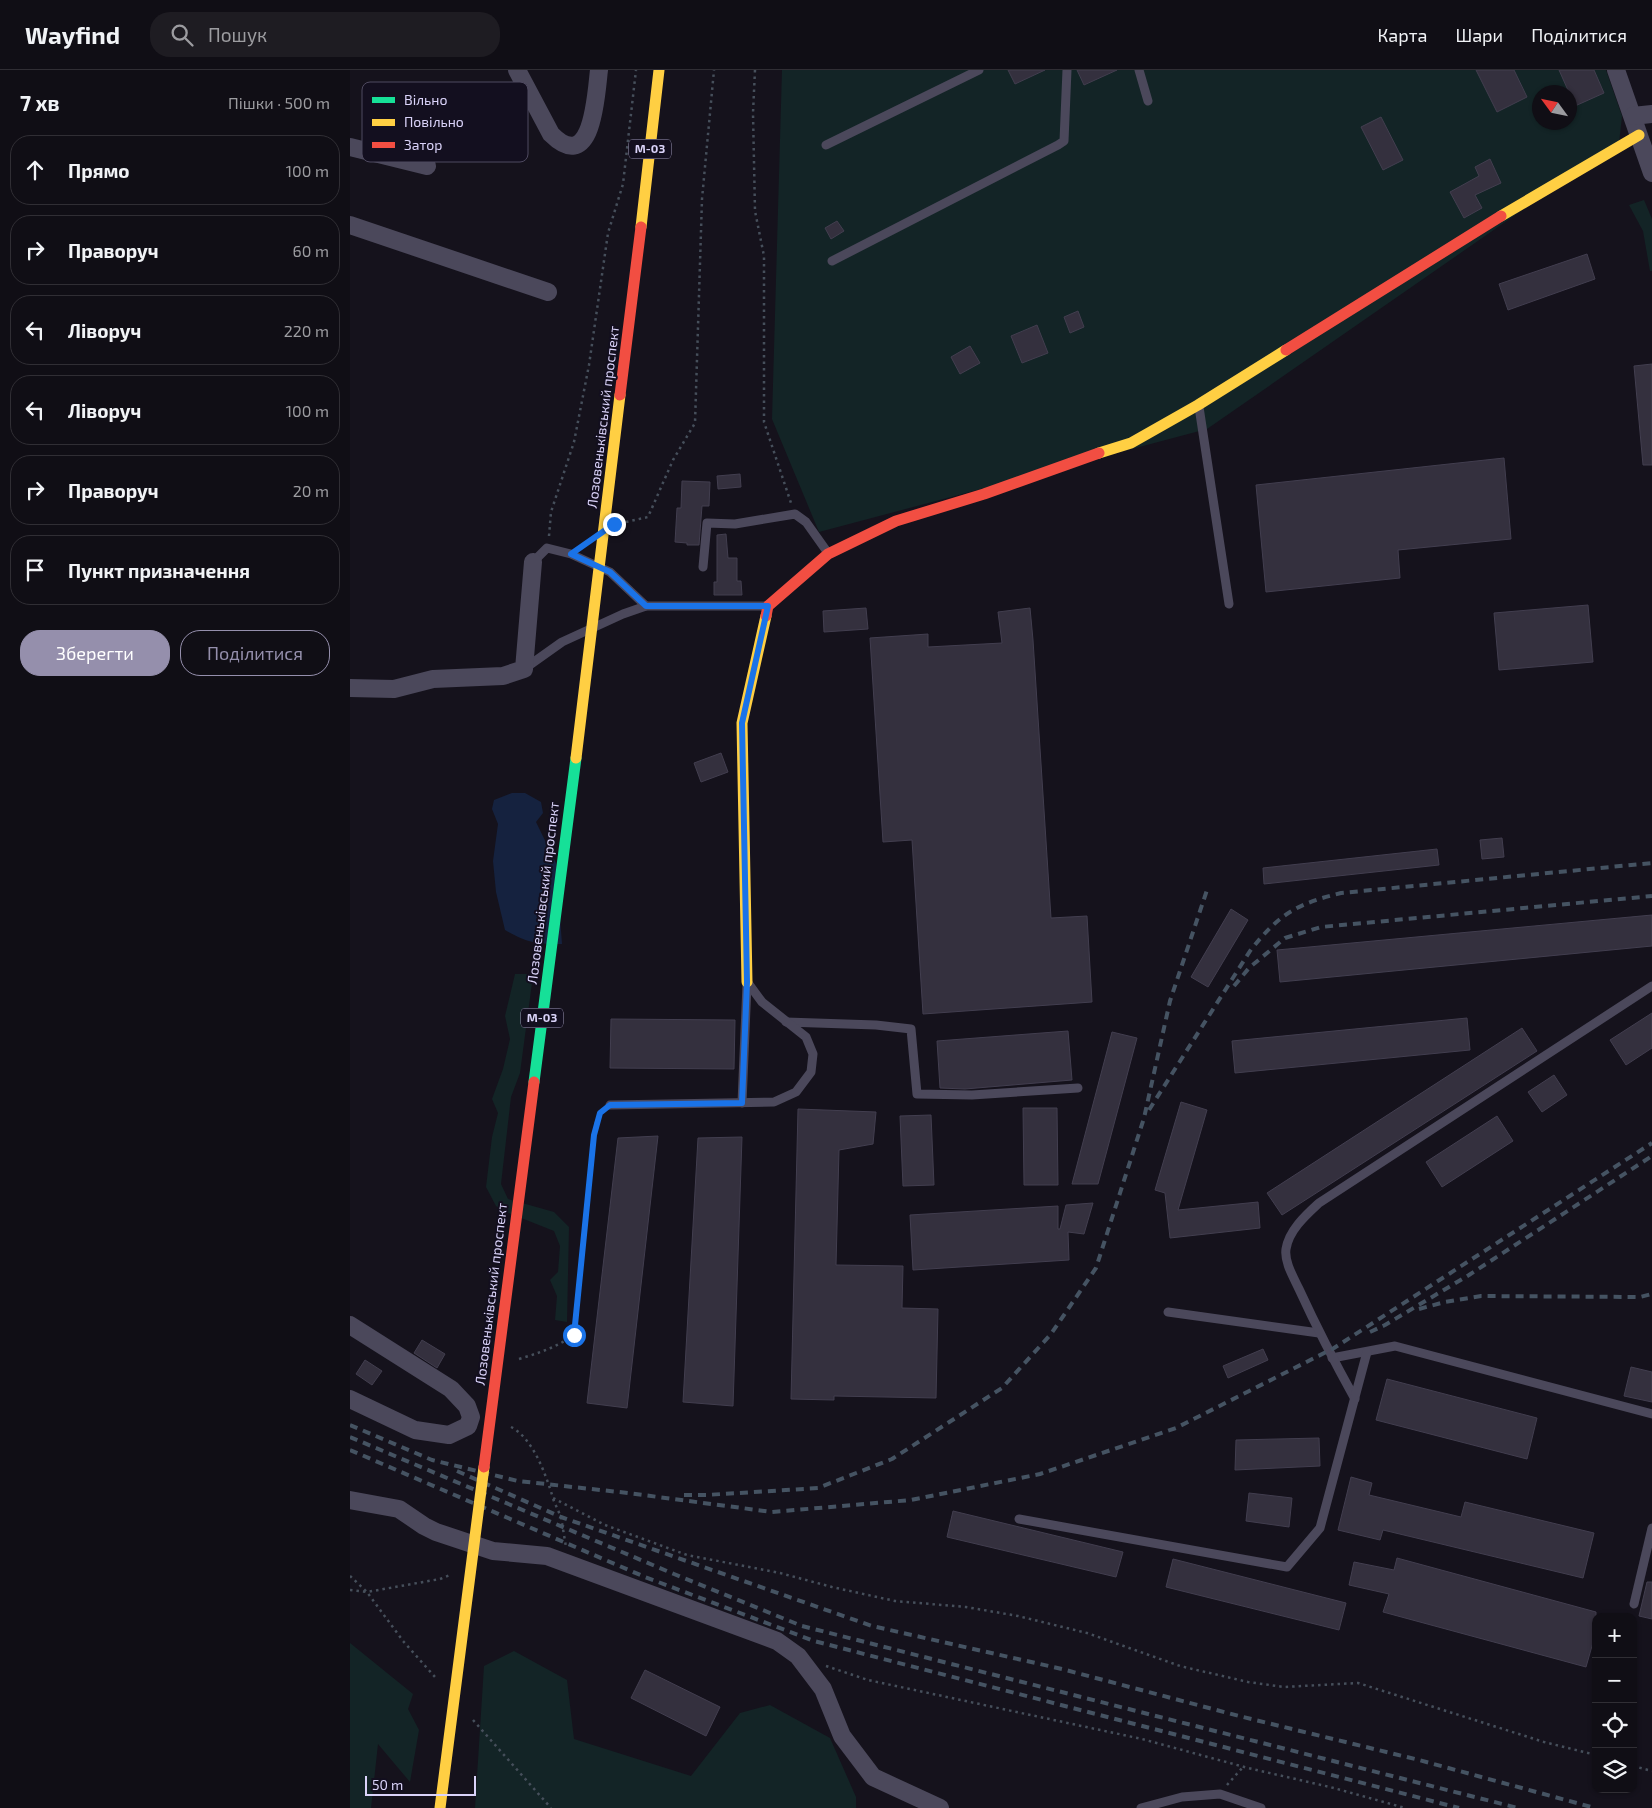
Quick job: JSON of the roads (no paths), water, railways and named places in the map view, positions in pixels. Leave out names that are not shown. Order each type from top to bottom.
[{"type":"main road","name":"Лозовеньківський проспект","points":[[440,1808],[570,804],[659,70]]},
{"type":"main road","points":[[747,982],[742,723],[768,606],[828,554],[896,521],[984,494],[1131,443],[1198,405],[1482,228],[1639,135]]},
{"type":"street","points":[[517,70],[523,82]]},
{"type":"street","points":[[528,91],[551,134],[567,145],[576,145],[583,141],[593,119],[599,70]]},
{"type":"street","points":[[1616,70],[1652,173]]},
{"type":"street","points":[[1633,116],[1652,114]]},
{"type":"street","points":[[410,162],[426,166]]},
{"type":"street","points":[[350,225],[548,292]]},
{"type":"street","points":[[350,688],[394,689],[433,678],[503,676],[524,669],[533,562]]},
{"type":"street","points":[[350,1325],[451,1389],[467,1406],[471,1416],[468,1426],[449,1435],[415,1430],[350,1399]]},
{"type":"street","points":[[350,1500],[399,1509],[436,1532],[493,1552],[547,1556],[777,1641],[798,1656],[822,1689],[842,1736],[873,1777],[940,1808]]},
{"type":"lane","points":[[826,145],[979,70]]},
{"type":"lane","points":[[832,260],[1064,141],[1067,70]]},
{"type":"lane","points":[[1139,70],[1148,102]]},
{"type":"lane","points":[[1198,405],[1230,604]]},
{"type":"lane","points":[[702,567],[707,523],[735,524],[795,514],[806,522],[828,554]]},
{"type":"lane","points":[[533,562],[547,548],[571,554],[610,572],[646,606]]},
{"type":"lane","points":[[524,669],[562,642],[623,614],[646,606],[768,606]]},
{"type":"lane","points":[[610,1105],[774,1102],[796,1092],[811,1072],[813,1054],[806,1037],[762,1002],[747,982]]},
{"type":"lane","points":[[742,1103],[747,982]]},
{"type":"lane","points":[[1354,1399],[1319,1333],[1289,1266],[1286,1250],[1291,1236],[1300,1221],[1319,1203],[1652,986]]},
{"type":"lane","points":[[786,1022],[876,1025],[911,1029],[917,1094],[972,1095],[1078,1088]]},
{"type":"lane","points":[[1168,1312],[1319,1333]]},
{"type":"lane","points":[[1332,1358],[1395,1346],[1652,1414]]},
{"type":"lane","points":[[1019,1519],[1287,1567],[1320,1528],[1368,1352]]},
{"type":"lane","points":[[1634,1604],[1652,1528]]},
{"type":"lane","points":[[1141,1808],[1182,1797],[1220,1794],[1261,1808]]},
{"type":"water","points":[[512,793],[525,793],[541,802],[543,813],[536,822],[556,863],[562,944],[533,942],[505,930],[496,892],[493,861],[498,824],[492,809],[494,800]]},
{"type":"railway","points":[[1149,1110],[1250,951],[1270,928],[1300,906],[1341,893],[1652,863]]},
{"type":"railway","points":[[684,1495],[818,1488],[892,1459],[1002,1388],[1051,1334],[1096,1268],[1144,1118],[1170,1001],[1208,887]]},
{"type":"railway","points":[[1234,986],[1249,968],[1285,938],[1321,927],[1652,896]]},
{"type":"railway","points":[[350,1425],[432,1460],[518,1481],[772,1512],[911,1500],[1040,1474],[1176,1428],[1334,1348],[1652,1143]]},
{"type":"railway","points":[[1370,1332],[1469,1275],[1652,1156]]},
{"type":"railway","points":[[1419,1309],[1445,1302],[1481,1296],[1640,1297],[1652,1294]]},
{"type":"railway","points":[[350,1437],[802,1626],[1518,1808]]},
{"type":"railway","points":[[350,1450],[645,1577],[814,1641],[1459,1808]]},
{"type":"railway","points":[[457,1471],[561,1517],[872,1626],[1062,1669],[1239,1716],[1419,1760],[1595,1808]]}]
